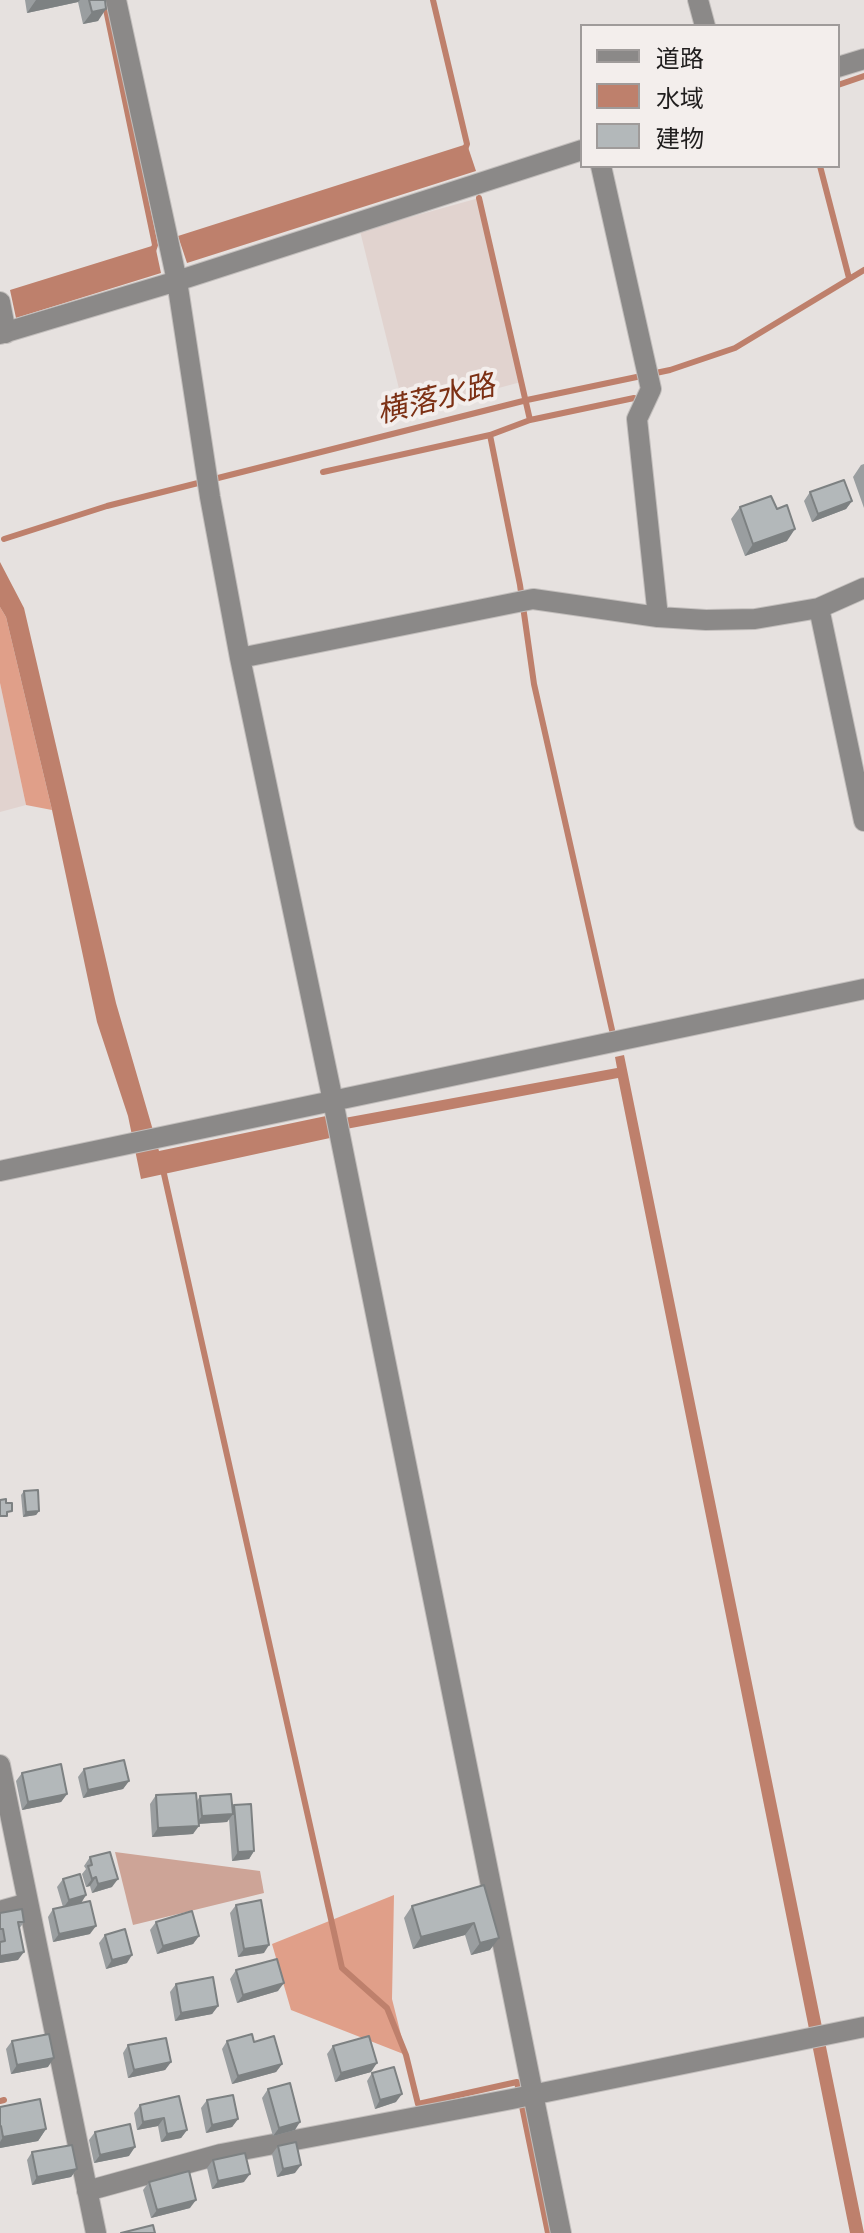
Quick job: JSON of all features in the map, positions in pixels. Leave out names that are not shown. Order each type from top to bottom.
[{"type":"street","points":[[116,0],[177,281],[210,497],[240,658],[333,1101],[561,2233]]},
{"type":"street","points":[[698,0],[704,24]]},
{"type":"street","points":[[840,66],[864,59]]},
{"type":"street","points":[[0,302],[3,333],[177,281],[580,151]]},
{"type":"street","points":[[601,168],[651,389],[637,419],[658,617]]},
{"type":"street","points":[[240,658],[523,601],[658,617],[755,619],[819,608],[864,588]]},
{"type":"street","points":[[819,608],[864,821]]},
{"type":"street","points":[[0,1171],[864,989]]},
{"type":"street","points":[[0,1765],[96,2233]]},
{"type":"street","points":[[0,1911],[28,1903]]},
{"type":"street","points":[[87,2191],[221,2154],[512,2099],[864,2027]]},
{"type":"shaded area","points":[[479,198],[521,382],[405,413],[360,231]]},
{"type":"shaded area","points":[[0,607],[6,617],[52,810],[26,805],[0,683]]},
{"type":"shaded area","points":[[0,683],[26,805],[0,812]]},
{"type":"shaded area","points":[[115,1852],[260,1871],[264,1893],[133,1925]]},
{"type":"shaded area","points":[[394,1895],[392,1999],[406,2055],[291,2010],[272,1944]]},
{"type":"water","points":[[467,144],[476,171],[187,263],[178,236]]},
{"type":"water","points":[[155,245],[161,273],[16,318],[10,290]]},
{"type":"water","points":[[0,562],[24,608],[116,1003],[159,1151],[326,1116],[328,1121],[617,1068],[615,1057],[624,1055],[864,2233],[850,2233],[618,1078],[330,1132],[330,1138],[141,1179],[128,1116],[97,1022],[52,810],[6,617],[0,607]]},
{"type":"building","points":[[89,0],[105,0],[106,9],[92,12]]},
{"type":"building","points":[[844,480],[852,501],[818,514],[810,492]]},
{"type":"building","points":[[771,496],[777,509],[787,505],[795,529],[753,544],[740,507]]},
{"type":"building","points":[[38,1490],[39,1511],[26,1512],[24,1491]]},
{"type":"building","points":[[6,1499],[6,1503],[12,1503],[12,1511],[7,1512],[7,1516],[0,1516],[0,1500]]},
{"type":"building","points":[[124,1760],[129,1781],[88,1790],[84,1769]]},
{"type":"building","points":[[61,1764],[67,1794],[28,1802],[22,1773]]},
{"type":"building","points":[[196,1793],[199,1826],[158,1828],[156,1795]]},
{"type":"building","points":[[231,1794],[233,1814],[202,1816],[200,1796]]},
{"type":"building","points":[[251,1804],[254,1851],[238,1852],[234,1805]]},
{"type":"building","points":[[110,1852],[118,1879],[98,1884],[96,1877],[92,1879],[88,1866],[92,1865],[90,1857]]},
{"type":"building","points":[[80,1874],[86,1895],[69,1900],[63,1879]]},
{"type":"building","points":[[484,1885],[499,1938],[480,1943],[474,1923],[421,1937],[412,1906]]},
{"type":"building","points":[[261,1900],[269,1945],[244,1949],[236,1905]]},
{"type":"building","points":[[90,1901],[96,1926],[59,1934],[53,1909]]},
{"type":"building","points":[[22,1909],[24,1922],[18,1922],[24,1952],[0,1956],[0,1942],[5,1941],[3,1929],[0,1929],[0,1913]]},
{"type":"building","points":[[192,1911],[199,1936],[163,1946],[156,1922]]},
{"type":"building","points":[[125,1929],[132,1955],[112,1960],[105,1935]]},
{"type":"building","points":[[277,1959],[284,1983],[243,1995],[236,1970]]},
{"type":"building","points":[[213,1977],[218,2006],[181,2013],[176,1984]]},
{"type":"building","points":[[49,2034],[54,2058],[17,2065],[12,2041]]},
{"type":"building","points":[[252,2034],[254,2042],[274,2036],[282,2064],[238,2076],[227,2041]]},
{"type":"building","points":[[369,2036],[377,2063],[341,2073],[333,2046]]},
{"type":"building","points":[[166,2038],[171,2062],[134,2070],[128,2045]]},
{"type":"building","points":[[394,2067],[402,2094],[380,2100],[372,2073]]},
{"type":"building","points":[[290,2083],[300,2122],[279,2128],[268,2089]]},
{"type":"building","points":[[233,2095],[238,2119],[212,2125],[207,2100]]},
{"type":"building","points":[[179,2096],[187,2130],[167,2134],[164,2118],[143,2122],[140,2105]]},
{"type":"building","points":[[40,2099],[46,2129],[3,2137],[0,2107]]},
{"type":"building","points":[[130,2124],[135,2147],[100,2155],[95,2132]]},
{"type":"building","points":[[296,2142],[301,2165],[283,2169],[278,2146]]},
{"type":"building","points":[[72,2145],[77,2169],[37,2177],[32,2152]]},
{"type":"building","points":[[245,2153],[250,2174],[218,2181],[213,2160]]},
{"type":"building","points":[[189,2171],[196,2200],[157,2210],[149,2182]]},
{"type":"building","points":[[153,2225],[155,2233],[121,2233]]},
{"type":"waterway","points":[[104,0],[155,245],[153,251]]},
{"type":"waterway","points":[[433,0],[467,144],[464,152]]},
{"type":"waterway","points":[[840,84],[864,76]]},
{"type":"waterway","points":[[821,168],[849,278]]},
{"type":"waterway","points":[[479,198],[530,420],[490,435],[520,585],[534,684],[612,1030]]},
{"type":"waterway","name":"横落水路","points":[[4,539],[107,506],[527,400],[670,370],[735,348],[864,270]]},
{"type":"waterway","points":[[530,420],[634,398]]},
{"type":"waterway","points":[[323,472],[490,435]]},
{"type":"waterway","points":[[164,1174],[342,1968],[387,2008],[406,2055],[418,2104],[517,2082],[548,2233]]},
{"type":"waterway","points":[[0,2101],[4,2100]]}]
